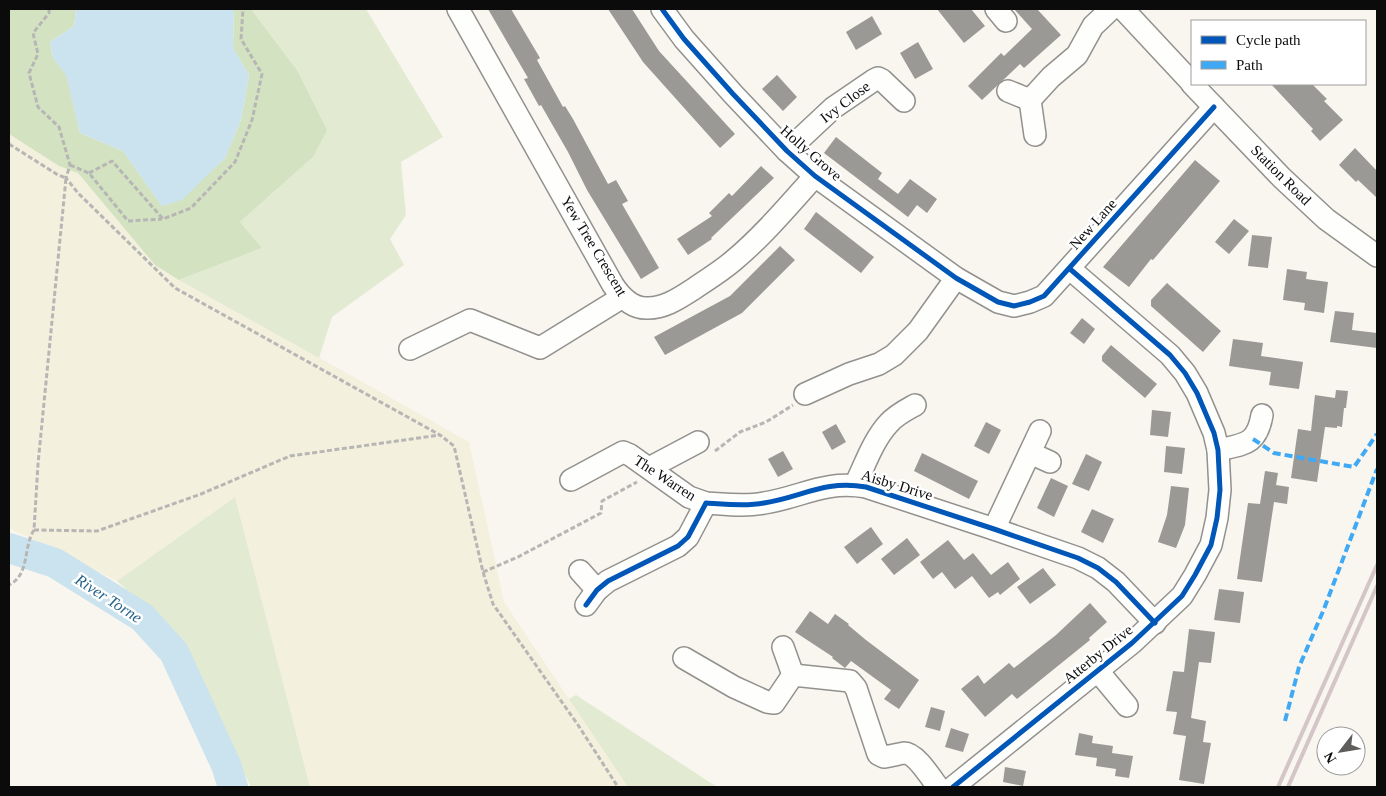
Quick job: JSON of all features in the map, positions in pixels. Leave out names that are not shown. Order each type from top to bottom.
[{"type":"street","name":"Yew Tree Crescent","points":[[458,9],[622,298],[632,305],[645,308],[658,307],[674,301],[732,262],[758,238],[815,176]]},
{"type":"street","points":[[1030,100],[1051,77],[1077,55],[1093,26],[1111,9]]},
{"type":"street","name":"Station Road","points":[[1123,9],[1191,83]]},
{"type":"street","name":"Holly Grove","points":[[665,10],[684,39],[787,151],[815,176],[963,283]]},
{"type":"street","name":"Ivy Close","points":[[787,151],[833,108],[878,78],[904,101]]},
{"type":"street","name":"Station Road","points":[[1193,85],[1282,178],[1326,219],[1377,256]]},
{"type":"street","points":[[1008,91],[1030,100]]},
{"type":"street","points":[[1030,100],[1035,135]]},
{"type":"street","name":"New Lane","points":[[963,283],[998,302],[1014,306],[1044,296],[1214,107]]},
{"type":"street","name":"Atterby Drive","points":[[953,787],[1132,643],[1182,596],[1196,575],[1211,545],[1218,518],[1220,490],[1218,450],[1214,433],[1197,393],[1185,373],[1170,355],[1070,269]]},
{"type":"street","points":[[805,394],[849,374],[879,364],[894,355],[963,283]]},
{"type":"street","points":[[410,349],[470,320],[540,348],[622,298]]},
{"type":"street","points":[[855,485],[868,456],[889,422],[914,405]]},
{"type":"street","points":[[1218,450],[1253,439],[1260,428],[1262,416]]},
{"type":"street","points":[[994,528],[1040,431]]},
{"type":"street","points":[[652,470],[705,447]]},
{"type":"street","name":"The Warren","points":[[571,480],[623,452],[689,497],[706,503]]},
{"type":"street","points":[[1030,453],[1050,462]]},
{"type":"street","name":"Aisby Drive","points":[[706,503],[762,504],[826,486],[849,484],[866,487],[994,528],[1078,558],[1098,568],[1116,582],[1155,623]]},
{"type":"street","points":[[580,572],[591,597],[614,578],[678,546],[688,537],[706,503]]},
{"type":"street","points":[[783,647],[793,675]]},
{"type":"street","points":[[684,658],[739,690],[767,702],[774,702],[793,675]]},
{"type":"street","points":[[1097,670],[1127,706]]},
{"type":"street","points":[[793,675],[850,681],[856,688],[880,756],[906,753],[911,755],[938,787]]},
{"type":"path","points":[[9,585],[13,583],[23,570],[31,535],[34,530],[38,464],[70,165],[60,127],[38,107],[29,73],[38,54],[33,33],[49,13],[49,9]]},
{"type":"path","points":[[70,165],[89,173],[128,221],[163,219],[191,208],[235,162],[248,128],[262,74],[241,39],[243,9]]},
{"type":"path","points":[[9,144],[58,175],[68,174]]},
{"type":"path","points":[[89,173],[112,161],[163,219]]},
{"type":"path","points":[[68,174],[78,193],[175,288],[440,435],[454,446],[483,572],[493,604],[578,725],[618,787]]},
{"type":"path","points":[[705,447],[766,422],[792,406],[805,394]]},
{"type":"path","points":[[34,530],[97,531],[202,494],[290,456],[440,435]]},
{"type":"path","points":[[483,572],[601,514],[602,501],[652,470]]},
{"type":"shaded area","points":[[9,134],[59,166],[78,173],[155,265],[469,442],[504,602],[628,787],[310,787],[235,497],[117,581],[9,528]]},
{"type":"green space","points":[[9,9],[76,9],[74,26],[50,42],[53,58],[66,74],[80,133],[123,151],[162,206],[182,199],[225,158],[241,120],[249,75],[233,48],[234,9],[251,9],[297,70],[327,130],[313,157],[240,222],[262,248],[179,280],[155,265],[78,173],[59,166],[9,134]]},
{"type":"green space","points":[[251,9],[366,9],[443,137],[401,162],[406,215],[390,239],[404,265],[332,317],[319,358],[179,280],[262,248],[240,222],[313,157],[297,70]]},
{"type":"green space","points":[[235,497],[310,787],[251,787],[173,631],[117,581]]},
{"type":"green space","points":[[576,695],[717,787],[628,787],[569,699]]},
{"type":"water","points":[[76,9],[234,9],[233,48],[249,75],[241,120],[225,158],[182,200],[162,206],[123,151],[80,133],[66,75],[53,58],[50,42],[74,26]]},
{"type":"building","points":[[488,9],[511,9],[540,58],[537,60],[563,107],[565,106],[573,119],[608,184],[616,180],[628,201],[622,204],[659,268],[641,279],[587,190],[541,105],[539,106],[524,79],[528,78]]},
{"type":"building","points":[[608,9],[632,9],[659,51],[735,134],[720,148],[643,62]]},
{"type":"building","points":[[937,9],[971,9],[985,26],[964,43]]},
{"type":"building","points":[[1014,9],[1037,9],[1061,35],[1024,68],[1020,64],[982,100],[968,86],[1001,53],[1004,56],[1032,29]]},
{"type":"building","points":[[872,16],[882,34],[856,50],[846,32]]},
{"type":"building","points":[[918,42],[933,69],[915,79],[900,53]]},
{"type":"building","points":[[777,75],[797,97],[783,111],[762,89]]},
{"type":"building","points":[[1272,85],[1313,85],[1327,99],[1324,101],[1343,120],[1320,141],[1311,131],[1313,129]]},
{"type":"building","points":[[836,137],[882,173],[878,179],[898,194],[910,179],[937,199],[927,213],[917,205],[908,217],[824,153]]},
{"type":"building","points":[[1355,148],[1377,171],[1377,198],[1358,180],[1356,182],[1339,165]]},
{"type":"building","points":[[1195,160],[1220,181],[1153,260],[1151,259],[1129,287],[1103,267]]},
{"type":"building","points":[[761,166],[774,178],[712,239],[688,255],[677,239],[712,216],[709,213],[729,193],[732,196]]},
{"type":"building","points":[[816,212],[874,257],[861,273],[804,229]]},
{"type":"building","points":[[1234,219],[1249,231],[1229,254],[1215,242]]},
{"type":"building","points":[[1252,235],[1272,237],[1268,268],[1248,266]]},
{"type":"building","points":[[780,246],[795,260],[742,313],[665,355],[654,337],[730,296]]},
{"type":"building","points":[[1287,269],[1307,272],[1306,279],[1328,282],[1324,313],[1304,310],[1305,303],[1283,300]]},
{"type":"building","points":[[1167,283],[1221,331],[1203,352],[1151,306],[1151,300]]},
{"type":"building","points":[[1335,311],[1354,313],[1352,330],[1377,333],[1377,348],[1330,342]]},
{"type":"building","points":[[1082,318],[1095,329],[1084,344],[1070,333]]},
{"type":"building","points":[[1233,339],[1263,343],[1261,356],[1303,362],[1299,389],[1269,385],[1271,372],[1229,366]]},
{"type":"building","points":[[1111,345],[1157,384],[1145,398],[1102,361],[1102,356]]},
{"type":"building","points":[[1336,390],[1348,391],[1346,408],[1344,408],[1342,427],[1325,427],[1317,482],[1291,478],[1298,429],[1311,431],[1315,395],[1335,398]]},
{"type":"building","points":[[1152,410],[1171,412],[1168,437],[1150,435]]},
{"type":"building","points":[[986,422],[1001,430],[989,454],[974,446]]},
{"type":"building","points":[[836,424],[846,442],[832,450],[822,432]]},
{"type":"building","points":[[1166,446],[1185,448],[1182,474],[1164,472]]},
{"type":"building","points":[[783,451],[793,469],[778,477],[768,459]]},
{"type":"building","points":[[922,453],[978,481],[969,499],[914,471]]},
{"type":"building","points":[[1086,454],[1102,462],[1089,491],[1072,484]]},
{"type":"building","points":[[1265,471],[1278,473],[1276,485],[1289,487],[1287,504],[1274,502],[1262,582],[1237,579],[1248,503],[1260,504]]},
{"type":"building","points":[[1051,478],[1068,486],[1054,517],[1037,508]]},
{"type":"building","points":[[1171,486],[1189,488],[1185,525],[1176,548],[1158,542],[1167,515]]},
{"type":"building","points":[[1092,509],[1114,519],[1103,543],[1081,532]]},
{"type":"building","points":[[871,527],[883,544],[857,564],[844,547]]},
{"type":"building","points":[[907,538],[920,555],[894,575],[881,559]]},
{"type":"building","points":[[948,540],[964,560],[973,553],[991,575],[1008,562],[1020,579],[1000,595],[998,592],[989,598],[972,576],[955,589],[942,572],[933,579],[920,562]]},
{"type":"building","points":[[1043,568],[1056,585],[1030,604],[1017,587]]},
{"type":"building","points":[[1219,589],[1244,592],[1240,623],[1214,620]]},
{"type":"building","points":[[1090,603],[1107,622],[1089,638],[1090,640],[1017,699],[1012,694],[985,717],[961,689],[978,675],[984,684],[1009,663],[1014,668],[1056,635]]},
{"type":"building","points":[[810,611],[828,624],[835,614],[919,680],[899,709],[884,699],[891,690],[851,661],[845,668],[833,657],[795,632]]},
{"type":"building","points":[[1189,629],[1215,632],[1211,663],[1199,662],[1191,718],[1206,721],[1203,742],[1211,743],[1204,784],[1179,780],[1186,736],[1173,734],[1177,712],[1166,711],[1173,671],[1184,672]]},
{"type":"building","points":[[931,707],[945,711],[940,731],[925,727]]},
{"type":"building","points":[[951,728],[969,734],[963,752],[945,747]]},
{"type":"building","points":[[1079,733],[1093,736],[1092,743],[1113,746],[1112,753],[1133,756],[1129,778],[1115,776],[1116,769],[1096,766],[1097,758],[1075,755]]},
{"type":"building","points":[[1005,767],[1026,771],[1023,786],[1003,782]]},
{"type":"waterway","name":"River Torne","points":[[9,548],[55,563],[142,617],[174,652],[226,765],[233,787]]},
{"type":"railway","points":[[1278,787],[1377,565]]},
{"type":"railway","points":[[1288,787],[1377,586]]},
{"type":"marked path","points":[[1253,439],[1274,453],[1354,467],[1377,434]]},
{"type":"marked path","points":[[1285,721],[1299,667],[1324,609],[1377,469]]},
{"type":"cycle path","points":[[662,9],[684,39],[733,94],[787,151],[815,176],[956,278],[998,302],[1014,306],[1044,296],[1214,107]]},
{"type":"cycle path","points":[[953,787],[1132,643],[1182,596],[1211,545],[1217,518],[1220,490],[1218,450],[1214,433],[1197,393],[1185,373],[1170,355],[1070,269]]},
{"type":"cycle path","points":[[586,605],[597,590],[608,581],[678,546],[688,537],[706,503],[749,505],[778,500],[825,487],[851,485],[866,487],[1078,558],[1098,568],[1116,582],[1155,623]]}]
